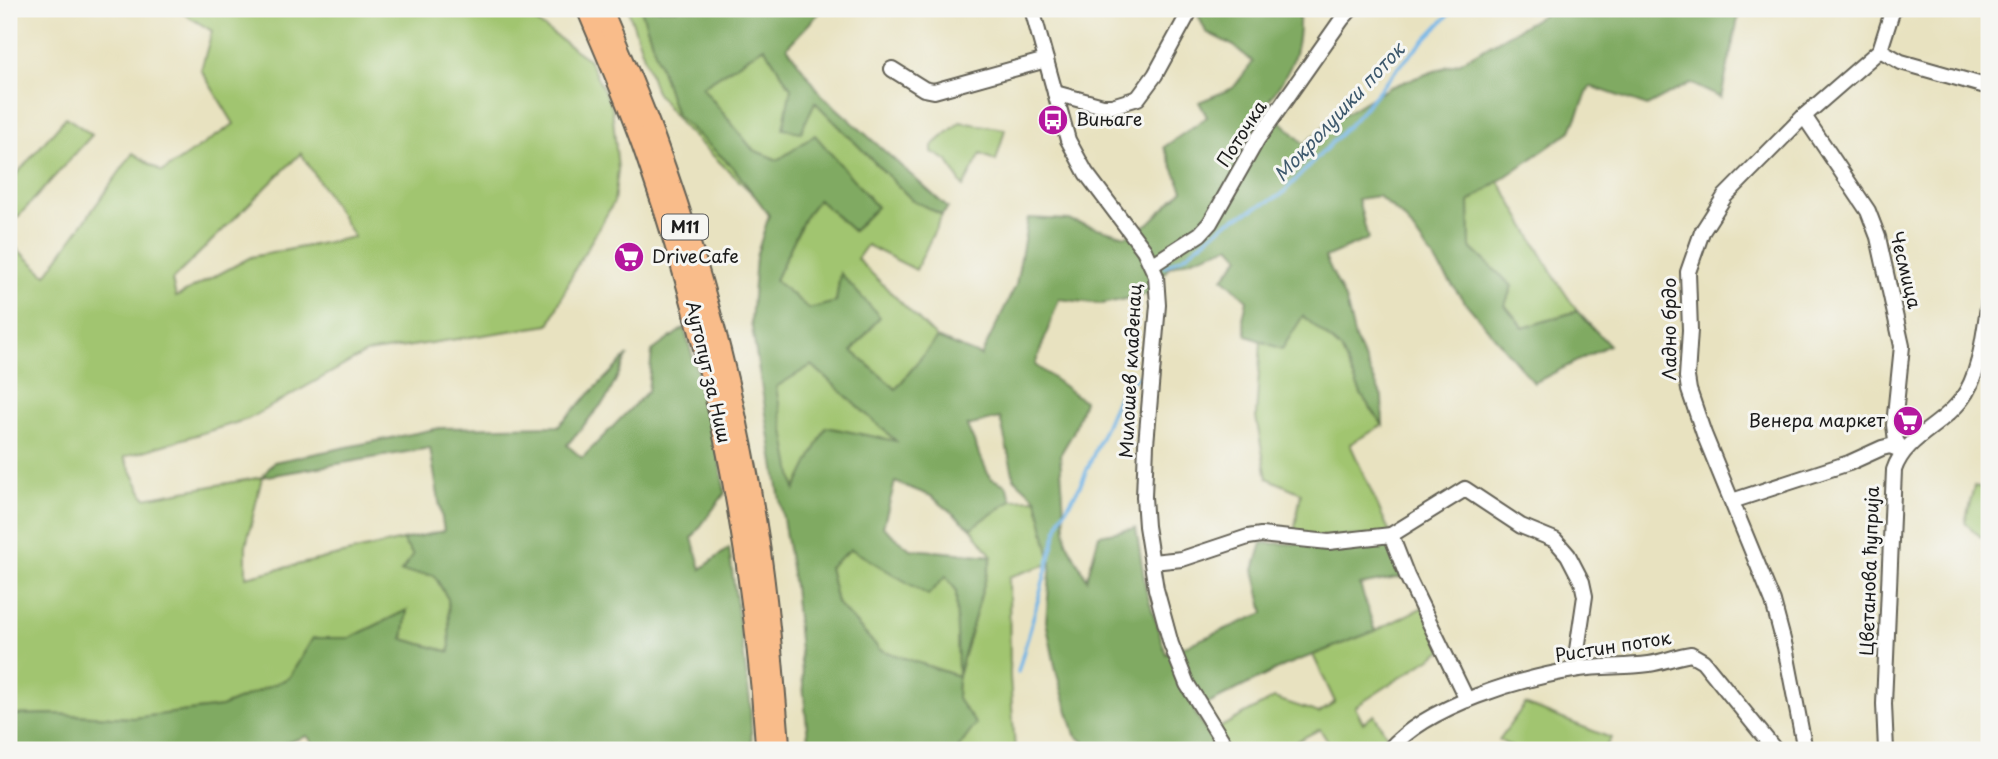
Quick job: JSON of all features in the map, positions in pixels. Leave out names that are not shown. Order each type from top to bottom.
[{"type":"highway","name":"Аутопут за Ниш","points":[[587,9],[646,154],[695,310],[713,383],[752,598],[766,750]]},
{"type":"highway","name":"Аутопут за Ниш","points":[[602,9],[664,163],[692,248],[727,379],[758,533],[771,628],[780,750]]},
{"type":"street","name":"Милошев кладенац","points":[[1032,9],[1068,140],[1079,162],[1144,250],[1156,276],[1159,297],[1144,497],[1152,562],[1161,612],[1181,670],[1228,750]]},
{"type":"street","points":[[1055,93],[1103,106],[1138,98],[1155,75],[1191,9]]},
{"type":"street","name":"Поточка","points":[[1152,265],[1199,234],[1210,223],[1257,140],[1351,9]]},
{"type":"street","points":[[1893,9],[1880,50],[1901,62],[1989,87]]},
{"type":"street","name":"Ладно брдо","points":[[1805,750],[1785,647],[1773,602],[1704,434],[1689,390],[1688,272],[1702,232],[1730,190],[1804,116],[1880,50]]},
{"type":"street","points":[[892,69],[924,89],[934,91],[1046,61]]},
{"type":"street","name":"Чесмица","points":[[1804,116],[1868,211],[1878,237],[1902,346],[1894,425],[1896,441],[1903,451]]},
{"type":"street","points":[[1732,500],[1849,463],[1882,448],[1890,446],[1903,451],[1954,408],[1963,397],[1976,365],[1989,300]]},
{"type":"street","name":"Цветанова ћуприја","points":[[1886,750],[1884,704],[1892,480],[1895,466],[1903,451]]},
{"type":"street","points":[[1152,562],[1182,559],[1261,535],[1329,542],[1391,535],[1465,489],[1521,526],[1555,540],[1568,555],[1584,587],[1585,605],[1577,649],[1578,669]]},
{"type":"street","points":[[1391,535],[1402,565],[1467,700]]},
{"type":"street","name":"Ристин поток","points":[[1391,747],[1421,723],[1442,711],[1521,682],[1578,669],[1647,664],[1688,654],[1703,661],[1774,750]]},
{"type":"street","points":[[1391,747],[1408,750]]},
{"type":"green space","points":[[176,9],[518,9],[588,59],[612,107],[618,170],[614,202],[575,269],[549,325],[366,353],[248,419],[124,457],[145,498],[262,477],[246,546],[246,577],[402,540],[413,555],[401,572],[434,575],[448,599],[451,652],[403,639],[407,610],[350,638],[313,638],[289,678],[221,707],[133,718],[9,715],[9,257],[17,249],[46,275],[133,153],[162,172],[234,124],[201,70],[212,31]],"holes":[[[301,153],[354,237],[251,257],[176,297],[172,280]]]},
{"type":"green space","points":[[628,9],[641,9],[676,115],[733,167],[755,196],[682,126],[656,92]]},
{"type":"green space","points":[[641,9],[823,9],[787,47],[822,95],[948,208],[942,215],[912,200],[815,102],[801,132],[783,129],[791,88],[764,47],[702,87],[753,150],[778,160],[815,135],[877,207],[853,231],[818,199],[804,219],[775,280],[809,309],[836,302],[840,273],[880,317],[852,351],[896,389],[937,338],[981,356],[1016,285],[1028,218],[1069,220],[1126,236],[1149,223],[1183,190],[1164,147],[1207,117],[1199,102],[1233,88],[1253,62],[1234,46],[1206,32],[1198,15],[1200,9],[1299,9],[1296,50],[1288,72],[1265,106],[1304,144],[1329,123],[1390,87],[1460,62],[1553,9],[1753,9],[1756,12],[1739,14],[1721,98],[1690,83],[1647,106],[1590,86],[1571,131],[1469,202],[1470,247],[1512,286],[1505,305],[1523,328],[1577,311],[1609,345],[1534,383],[1463,300],[1405,219],[1378,196],[1358,199],[1368,239],[1325,257],[1346,301],[1355,339],[1382,397],[1383,425],[1362,396],[1341,349],[1303,316],[1282,349],[1247,336],[1243,319],[1247,300],[1223,278],[1240,257],[1230,246],[1169,267],[1149,294],[1102,304],[1059,299],[1035,365],[1084,401],[1073,433],[1060,455],[1066,541],[1087,579],[1099,535],[1136,528],[1146,590],[1166,654],[1264,613],[1254,570],[1262,543],[1330,545],[1387,539],[1402,577],[1360,585],[1375,631],[1284,666],[1194,711],[1218,750],[1095,750],[1075,735],[1056,671],[1046,621],[1051,563],[1037,499],[1014,478],[1000,418],[967,426],[990,478],[1006,485],[1012,500],[971,528],[931,496],[895,482],[883,527],[910,549],[992,556],[958,676],[957,698],[976,724],[957,750],[809,750],[794,586],[751,322],[756,257],[769,215],[733,167],[676,115]],"holes":[[[812,365],[896,441],[826,427],[795,490],[776,387]],[[851,549],[928,595],[946,576],[956,590],[958,676],[880,650],[837,603],[829,567]]]},
{"type":"green space","points":[[764,47],[791,88],[815,102],[912,200],[942,215],[916,270],[867,245],[857,259],[937,338],[896,389],[852,351],[840,274],[836,302],[809,309],[775,280],[804,219],[818,199],[853,231],[876,206],[753,150],[702,87]]},
{"type":"green space","points":[[66,117],[92,135],[9,227],[9,183]]},
{"type":"green space","points":[[960,122],[1005,129],[996,161],[981,154],[963,187],[948,161],[932,152],[932,146]]},
{"type":"green space","points":[[1499,181],[1577,311],[1524,328],[1505,305],[1512,286],[1470,247],[1469,202]]},
{"type":"green space","points":[[1303,315],[1341,349],[1362,396],[1383,425],[1350,444],[1391,535],[1293,538],[1301,493],[1267,478],[1256,417],[1261,341],[1282,349]]},
{"type":"green space","points":[[684,328],[713,423],[725,493],[692,538],[701,569],[729,548],[750,701],[752,750],[318,750],[307,736],[265,750],[9,750],[9,715],[133,718],[221,707],[289,678],[313,638],[350,638],[407,610],[403,639],[450,652],[448,599],[434,575],[401,572],[413,555],[402,540],[444,531],[430,448],[262,477],[274,462],[440,428],[558,426],[628,355],[607,398],[567,445],[582,458],[648,391],[652,351]]},
{"type":"green space","points":[[812,365],[897,442],[795,491],[775,387]]},
{"type":"green space","points":[[1974,486],[1989,489],[1989,533],[1981,537],[1965,523]]},
{"type":"green space","points":[[1037,499],[1051,563],[1009,577],[1010,677],[1015,750],[957,750],[975,724],[957,698],[958,676],[880,650],[837,603],[829,567],[851,549],[928,594],[945,576],[956,590],[959,673],[992,556],[971,528],[1012,500]]},
{"type":"green space","points":[[1423,607],[1443,650],[1355,707],[1363,723],[1374,715],[1393,745],[1408,750],[1333,750],[1320,729],[1280,750],[1228,750],[1215,730],[1274,698],[1319,713],[1335,702],[1313,655],[1375,631]]},
{"type":"green space","points":[[1525,704],[1611,738],[1604,750],[1517,750],[1499,740]]},
{"type":"waterway","name":"Мокролушки поток","points":[[1164,267],[1186,255],[1228,222],[1281,195],[1353,121],[1396,70],[1454,9]]},
{"type":"waterway","name":"Мокролушки поток","points":[[1018,672],[1061,517],[1080,486],[1122,388],[1145,372]]},
{"type":"place","name":"Вињаге","points":[[1053,120]]},
{"type":"place","name":"DriveCafe","points":[[629,257]]},
{"type":"place","name":"Венера маркет","points":[[1908,421]]}]
